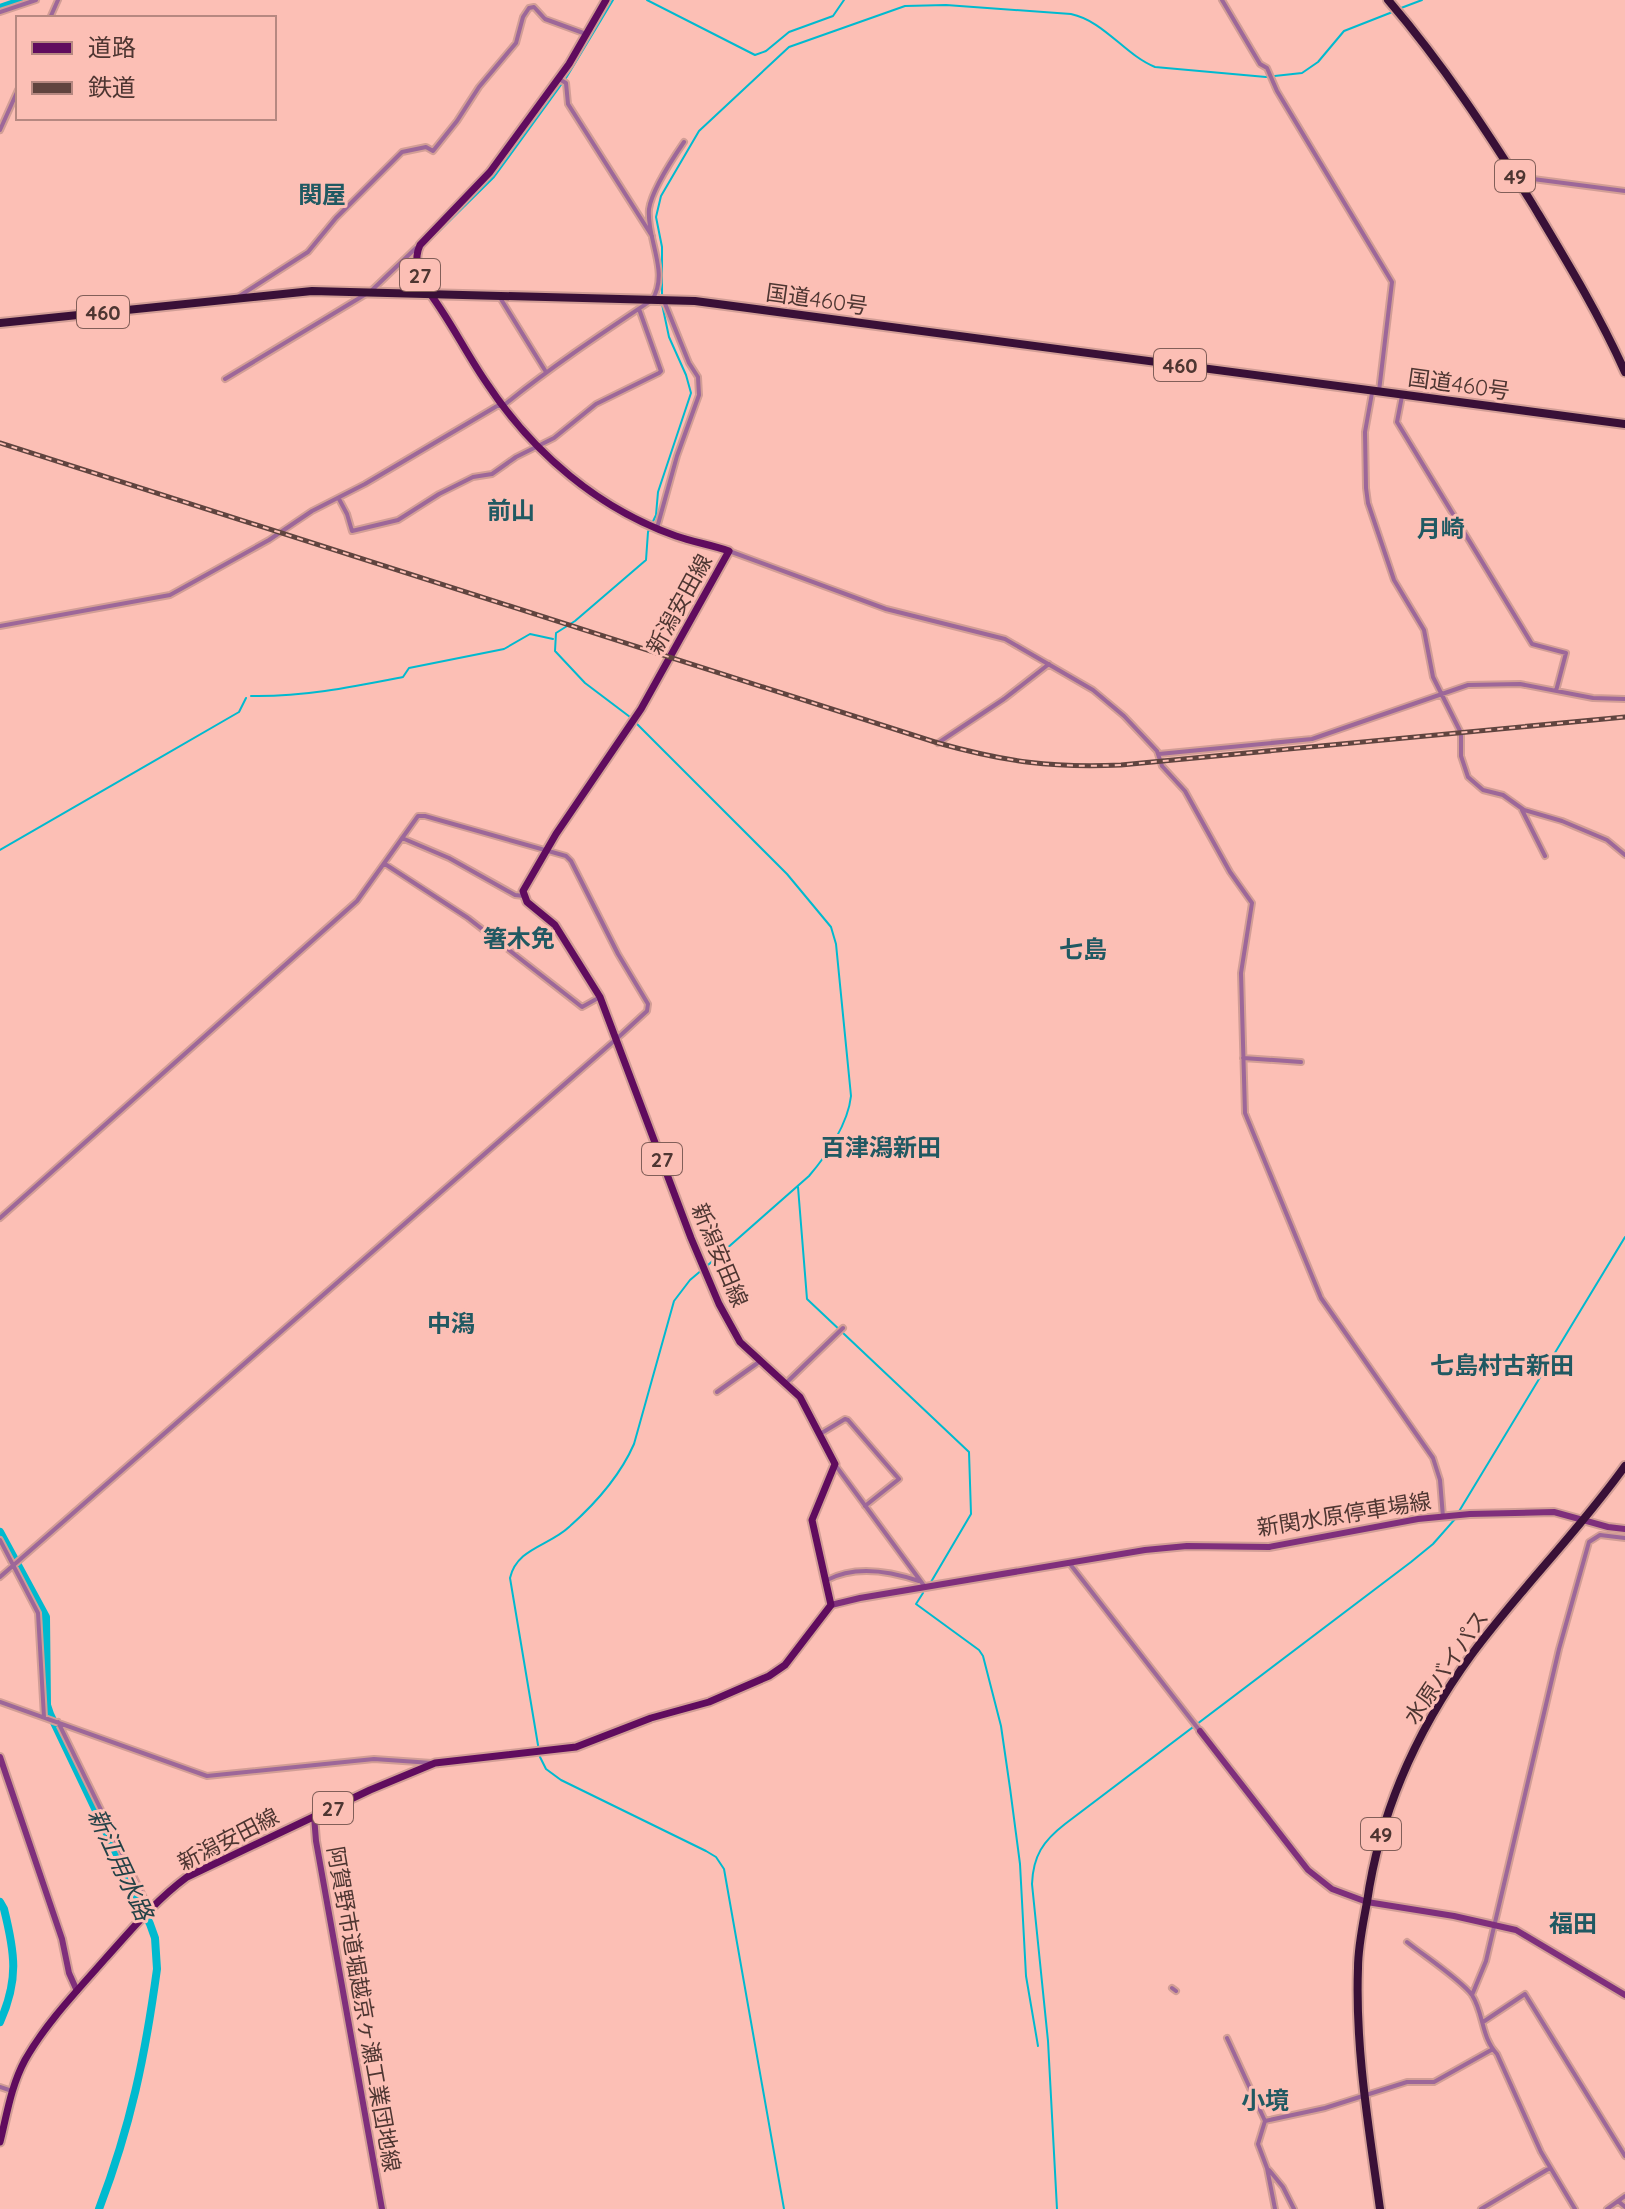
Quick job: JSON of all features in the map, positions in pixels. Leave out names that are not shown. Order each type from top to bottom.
[{"type":"highway","name":"49","points":[[1388,0],[1498,148],[1588,298],[1625,372]]},
{"type":"highway","name":"国道460号","points":[[0,323],[312,291],[695,301],[1623,423]]},
{"type":"highway","name":"水原バイパス","points":[[1380,2209],[1360,2049],[1358,1965],[1375,1854],[1389,1810],[1419,1739],[1436,1708],[1496,1623],[1585,1519],[1625,1466]]},
{"type":"main road","name":"27","points":[[420,245],[490,172],[559,79],[606,0]]},
{"type":"main road","name":"新潟安田線","points":[[420,245],[417,267],[425,287],[503,406],[538,446],[582,487],[645,523],[729,551],[636,717],[523,891],[527,902],[555,925],[600,997],[709,1283],[740,1342],[800,1397],[835,1464]]},
{"type":"main road","points":[[831,1605],[812,1520],[835,1464]]},
{"type":"main road","name":"新潟安田線","points":[[0,2142],[12,2091],[32,2049],[77,1991],[169,1890],[187,1877],[435,1763],[591,1743],[651,1718],[709,1702],[769,1676],[793,1657],[831,1605]]},
{"type":"street","points":[[0,12],[36,0]]},
{"type":"street","points":[[1222,0],[1260,64],[1269,71],[1277,91],[1391,272],[1393,286],[1376,392],[1365,432],[1368,503],[1394,580],[1424,630],[1433,677],[1461,733],[1461,756],[1468,777],[1483,790],[1503,795],[1521,808],[1607,840],[1625,855]]},
{"type":"street","points":[[236,298],[308,252],[336,218],[402,152],[426,147],[433,151],[479,87],[516,43],[523,17],[529,8],[534,7],[552,22],[586,34]]},
{"type":"street","points":[[559,79],[566,83],[568,104],[654,238]]},
{"type":"street","points":[[0,130],[16,94]]},
{"type":"street","points":[[657,528],[677,456],[699,395],[698,377],[658,301],[649,210],[684,142]]},
{"type":"street","points":[[1533,179],[1625,191]]},
{"type":"street","points":[[225,379],[371,291],[420,245]]},
{"type":"street","points":[[499,296],[546,372]]},
{"type":"street","points":[[0,626],[170,595],[273,538],[307,513],[339,499],[497,406],[503,406],[520,390],[595,336],[658,301]]},
{"type":"street","points":[[339,499],[352,531],[398,520],[473,477],[492,474],[554,438],[596,404],[661,371],[639,309]]},
{"type":"street","points":[[1403,395],[1397,422],[1532,644],[1566,653],[1556,691]]},
{"type":"street","points":[[729,551],[886,609],[997,636],[1086,685],[1114,706],[1158,754],[1162,766],[1185,791],[1230,872],[1252,903],[1241,973],[1245,1113],[1311,1275],[1336,1321],[1433,1458],[1446,1516]]},
{"type":"street","points":[[938,743],[1004,699],[1049,664]]},
{"type":"street","points":[[1158,754],[1312,739],[1480,683],[1520,684],[1593,698],[1625,699]]},
{"type":"street","points":[[1521,808],[1545,856]]},
{"type":"street","points":[[0,1218],[345,913],[364,894],[418,816],[566,856],[648,1004],[647,1011],[0,1577]]},
{"type":"street","points":[[402,838],[449,858],[515,895],[524,896]]},
{"type":"street","points":[[385,864],[468,918],[582,1007],[600,997]]},
{"type":"street","points":[[1243,1058],[1301,1062]]},
{"type":"street","points":[[785,1384],[841,1330]]},
{"type":"street","points":[[717,1392],[759,1362]]},
{"type":"street","points":[[818,1436],[848,1420],[899,1479],[865,1506]]},
{"type":"street","points":[[835,1464],[923,1584]]},
{"type":"street","name":"新関水原停車場線","points":[[831,1605],[923,1584],[1187,1546],[1269,1547],[1446,1516],[1537,1511],[1625,1529]]},
{"type":"street","points":[[1472,1995],[1486,1961],[1559,1649],[1589,1542],[1600,1535],[1625,1538]]},
{"type":"street","points":[[0,1540],[16,1562],[38,1613],[46,1717]]},
{"type":"street","points":[[1070,1564],[1313,1875],[1340,1893],[1367,1902],[1495,1924],[1532,1938],[1625,1995]]},
{"type":"street","points":[[827,1580],[842,1573],[860,1571],[904,1576],[923,1584]]},
{"type":"street","points":[[0,1702],[207,1776],[374,1759],[435,1763]]},
{"type":"street","points":[[57,1721],[150,1910]]},
{"type":"street","points":[[0,1757],[77,1991]]},
{"type":"street","name":"阿賀野市道堀越京ヶ瀬工業団地線","points":[[314,1816],[382,2209]]},
{"type":"street","points":[[1407,1942],[1472,1995],[1485,2036],[1550,2168],[1575,2209]]},
{"type":"street","points":[[1483,2022],[1525,1994],[1625,2156]]},
{"type":"street","points":[[1227,2038],[1265,2121],[1258,2144],[1267,2168],[1275,2209]]},
{"type":"street","points":[[1265,2121],[1321,2109],[1407,2082],[1434,2082],[1493,2049]]},
{"type":"street","points":[[0,2087],[12,2091]]},
{"type":"street","points":[[1267,2168],[1283,2187],[1294,2209]]},
{"type":"street","points":[[1481,2209],[1550,2168]]},
{"type":"street","points":[[1607,2209],[1625,2196]]},
{"type":"street","points":[[1618,2201],[1625,2207]]},
{"type":"waterway","name":"新江用水路","points":[[0,8],[23,0]]},
{"type":"waterway","points":[[428,242],[494,177],[566,78],[613,0]]},
{"type":"waterway","points":[[647,0],[755,55],[766,51],[789,32],[833,16],[844,0]]},
{"type":"waterway","points":[[1401,8],[1422,0]]},
{"type":"waterway","points":[[662,297],[662,247],[656,217],[661,196],[699,131],[789,47],[905,6],[946,5],[1071,14],[1094,24],[1155,67],[1266,77],[1302,73],[1318,62],[1344,31],[1395,11]]},
{"type":"waterway","points":[[404,268],[407,263]]},
{"type":"waterway","points":[[630,717],[585,683],[555,651],[556,633],[575,621],[646,560],[648,532],[656,515],[658,492],[691,393],[669,337],[662,304]]},
{"type":"waterway","points":[[251,696],[308,693],[403,677],[409,668],[504,649],[530,634],[553,639]]},
{"type":"waterway","points":[[0,850],[239,712],[246,698]]},
{"type":"waterway","points":[[635,722],[787,874],[831,927],[836,944],[851,1096],[846,1117],[829,1149],[809,1176],[708,1265]]},
{"type":"waterway","points":[[798,1187],[807,1299],[969,1452],[971,1514],[931,1582]]},
{"type":"waterway","points":[[1458,1513],[1625,1237]]},
{"type":"waterway","points":[[703,1269],[674,1301],[634,1444],[622,1467],[597,1499],[569,1527],[519,1560],[510,1578],[540,1757],[546,1769],[561,1780],[706,1851],[716,1857],[724,1869],[784,2209]]},
{"type":"waterway","points":[[1057,2209],[1048,2041],[1032,1884],[1034,1865],[1041,1850],[1065,1824],[1411,1562],[1433,1544],[1455,1519]]},
{"type":"waterway","name":"新江用水路","points":[[0,1532],[46,1617],[47,1705],[50,1714],[155,1938],[157,1969],[142,2061],[120,2148],[99,2209]]},
{"type":"waterway","points":[[923,1593],[916,1604],[983,1656],[1001,1726],[1020,1864],[1026,1976],[1038,2046]]},
{"type":"waterway","points":[[0,1902],[13,1953],[13,1979],[0,2022]]},
{"type":"railway","points":[[0,443],[938,743],[1007,759],[1072,766],[1121,765],[1625,717]]},
{"type":"district","name":"関屋","points":[[322,194]]},
{"type":"district","name":"前山","points":[[511,510]]},
{"type":"district","name":"月崎","points":[[1441,528]]},
{"type":"district","name":"箸木免","points":[[519,938]]},
{"type":"district","name":"七島","points":[[1083,949]]},
{"type":"district","name":"百津潟新田","points":[[881,1147]]},
{"type":"district","name":"中潟","points":[[451,1323]]},
{"type":"district","name":"七島村古新田","points":[[1502,1365]]},
{"type":"district","name":"福田","points":[[1573,1923]]},
{"type":"district","name":"小境","points":[[1265,2100]]}]
